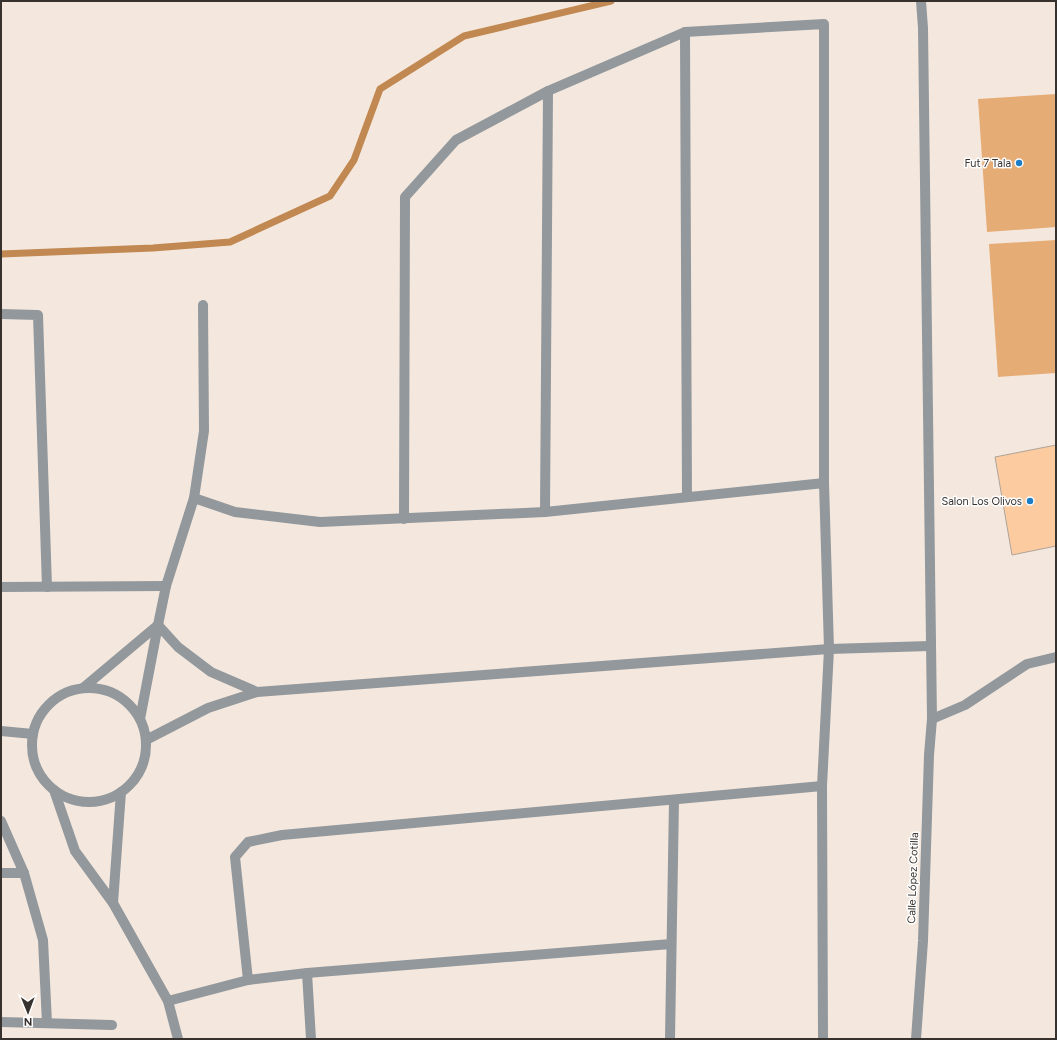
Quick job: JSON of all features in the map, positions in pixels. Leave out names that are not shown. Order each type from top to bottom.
[{"type":"street","name":"Calle López Cotilla","points":[[916,1039],[923,941],[932,719],[923,28],[921,1]]},
{"type":"street","points":[[404,519],[405,197],[456,140],[548,91],[686,32],[824,24],[824,483],[829,649],[822,786],[822,1039]]},
{"type":"street","points":[[686,32],[687,497]]},
{"type":"street","points":[[545,512],[548,91]]},
{"type":"street","points":[[140,719],[166,586],[194,498],[204,431],[203,305]]},
{"type":"street","points":[[1,314],[38,315],[47,587]]},
{"type":"street","points":[[194,498],[236,512],[320,522],[545,512],[824,483]]},
{"type":"street","points":[[1,587],[166,586]]},
{"type":"street","points":[[158,625],[178,647],[211,672],[258,692]]},
{"type":"street","points":[[83,688],[158,625]]},
{"type":"street","points":[[146,740],[208,708],[258,692],[829,649],[930,646]]},
{"type":"street","points":[[932,719],[964,704],[1026,664],[1056,656]]},
{"type":"street","points":[[54,790],[70,798],[87,802],[105,799],[121,792],[132,782],[141,769],[145,755],[146,740],[140,719],[131,705],[117,695],[101,689],[83,688],[66,693],[51,703],[40,717],[33,734],[32,749],[36,765],[54,790],[75,851],[113,903],[168,1001],[178,1039]]},
{"type":"street","points":[[1,731],[33,734]]},
{"type":"street","points":[[248,980],[235,858],[248,842],[282,836],[822,786]]},
{"type":"street","points":[[113,903],[121,792]]},
{"type":"street","points":[[670,1039],[674,800]]},
{"type":"street","points":[[1,821],[24,873],[43,940],[47,1023]]},
{"type":"street","points":[[1,872],[24,873]]},
{"type":"street","points":[[168,1001],[248,980],[307,973],[671,944]]},
{"type":"street","points":[[307,973],[311,1039]]},
{"type":"street","points":[[1,1022],[112,1024]]},
{"type":"shaded area","name":"Fut 7 Tala","points":[[1056,94],[1056,227],[987,232],[978,99]]},
{"type":"shaded area","points":[[1056,240],[1056,373],[998,377],[989,244]]},
{"type":"building","name":"Salon Los Olivos","points":[[1056,445],[1056,546],[1012,555],[995,457]]},
{"type":"waterway","points":[[1,254],[153,248],[230,242],[330,196],[354,160],[380,89],[464,36],[611,1]]},
{"type":"place","name":"Fut 7 Tala","points":[[1019,163]]},
{"type":"place","name":"Salon Los Olivos","points":[[1030,501]]}]
